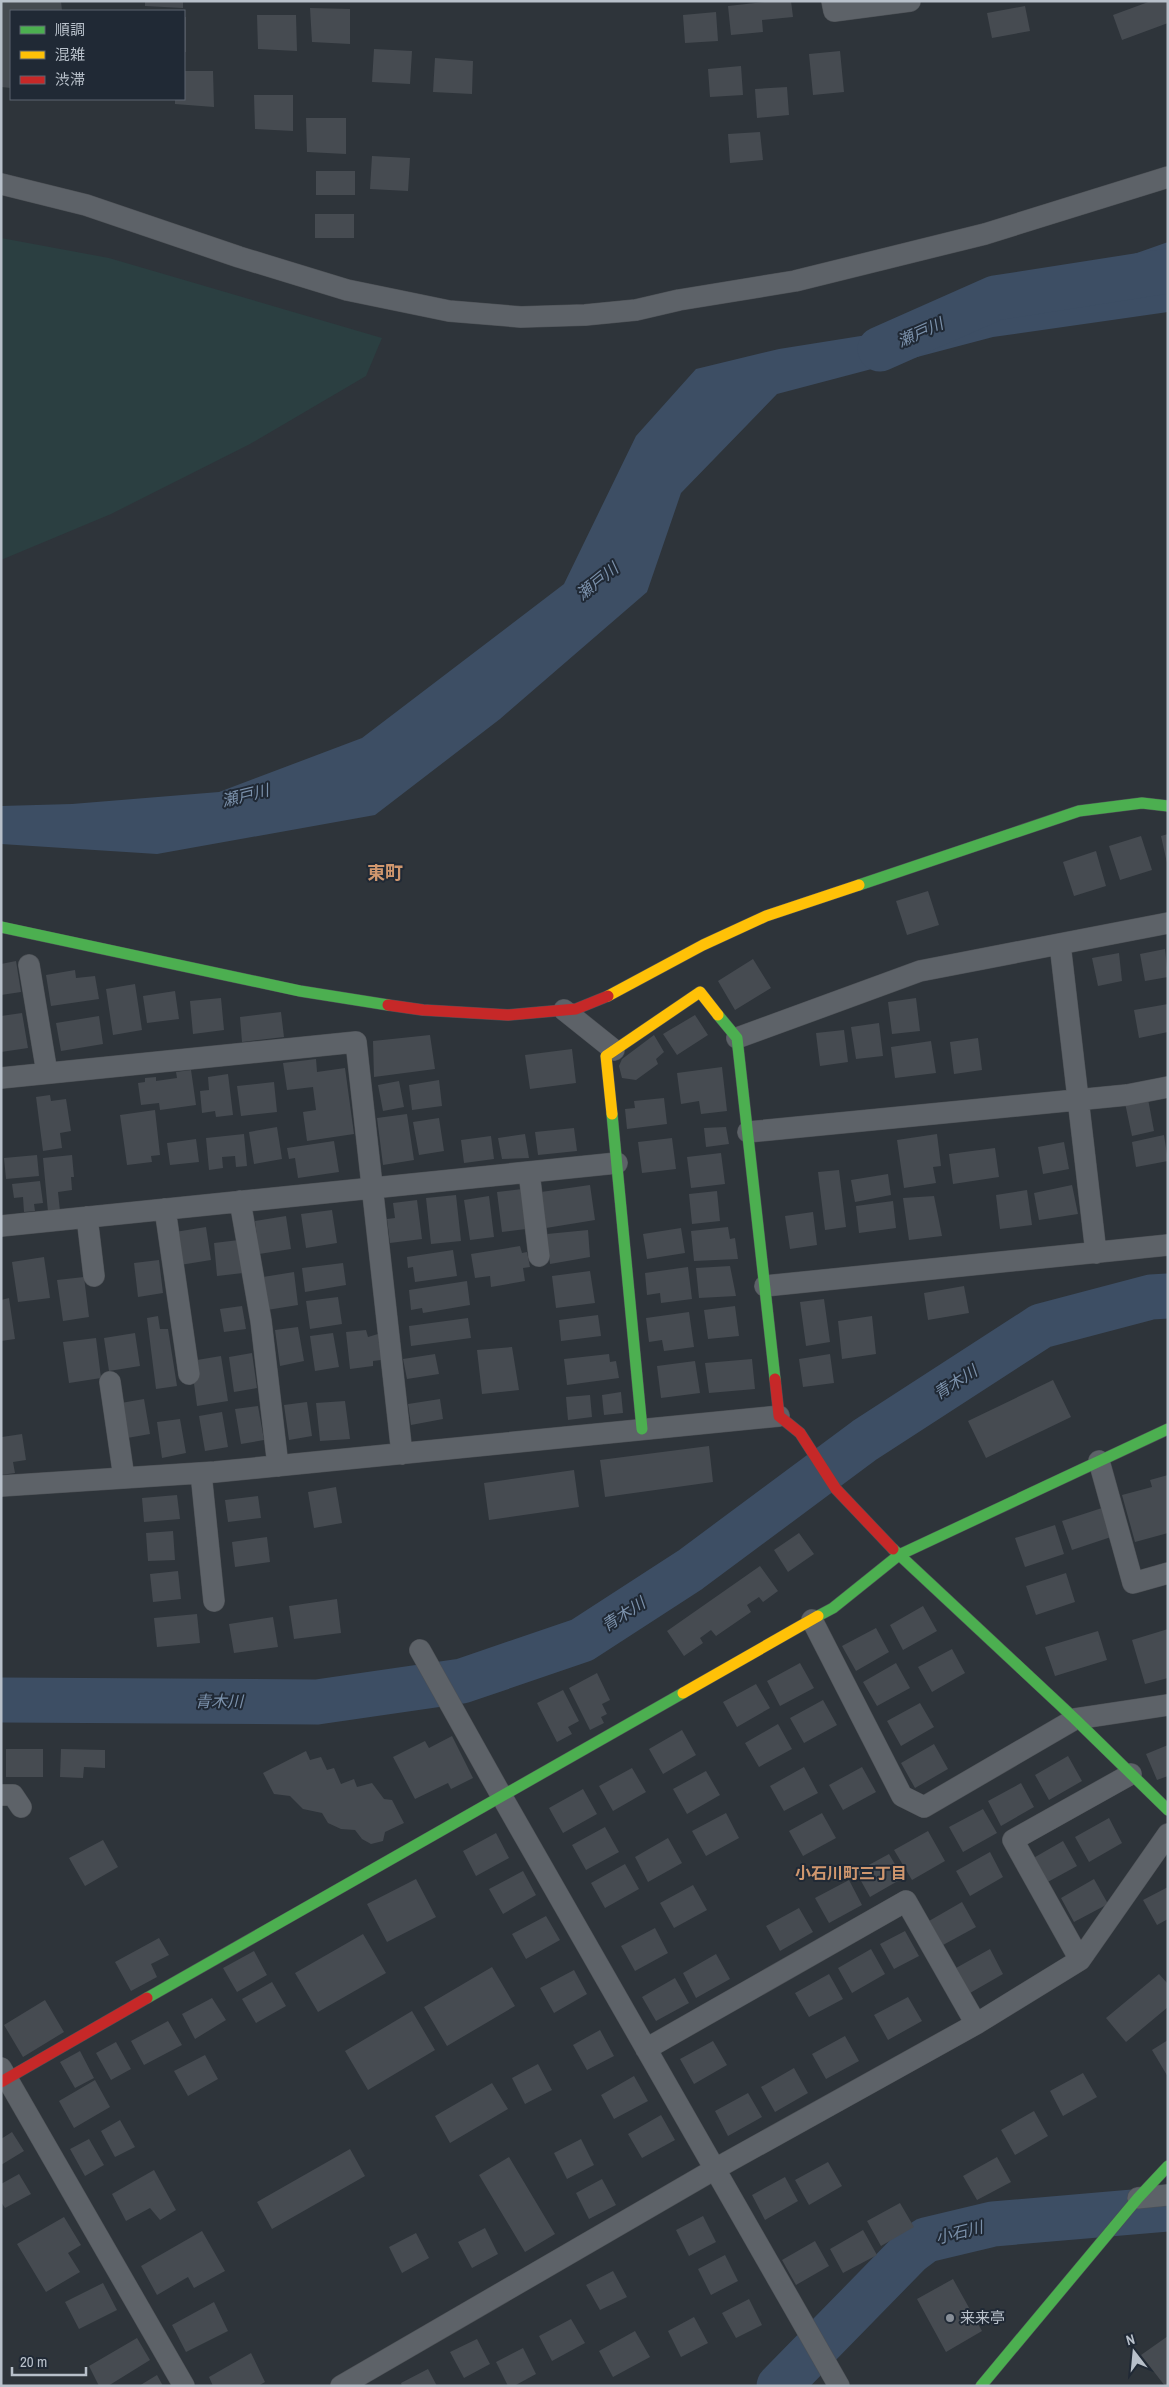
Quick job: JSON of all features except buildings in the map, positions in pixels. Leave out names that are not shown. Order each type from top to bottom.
[{"type":"street","points":[[832,1],[834,11],[910,1]]},
{"type":"street","points":[[1,184],[86,205],[239,257],[347,290],[449,311],[521,317],[585,315],[636,310],[680,300],[795,281],[985,234],[1168,177]]},
{"type":"street","points":[[1,927],[300,990],[423,1010],[508,1014],[576,1009],[621,990],[703,945],[766,916],[1079,811],[1142,803],[1168,806]]},
{"type":"street","points":[[737,1038],[920,972],[1168,923]]},
{"type":"street","points":[[1060,944],[1076,1100],[1096,1253]]},
{"type":"street","points":[[29,965],[47,1073]]},
{"type":"street","points":[[642,1429],[606,1056],[700,992],[737,1038],[779,1416]]},
{"type":"street","points":[[564,1010],[614,1050]]},
{"type":"street","points":[[1,1078],[356,1042],[402,1454]]},
{"type":"street","points":[[748,1132],[1127,1095],[1168,1087]]},
{"type":"street","points":[[1,1226],[617,1163]]},
{"type":"street","points":[[529,1172],[539,1256]]},
{"type":"street","points":[[240,1201],[261,1321],[278,1466]]},
{"type":"street","points":[[165,1209],[189,1374]]},
{"type":"street","points":[[87,1217],[94,1276]]},
{"type":"street","points":[[765,1286],[1168,1245]]},
{"type":"street","points":[[110,1382],[124,1478]]},
{"type":"street","points":[[1,1486],[201,1473],[779,1416],[800,1433],[836,1489],[899,1555],[1076,1719],[1168,1810]]},
{"type":"street","points":[[184,2386],[3,2076],[833,1608],[899,1555],[1168,1429]]},
{"type":"street","points":[[1099,1461],[1133,1583],[1168,1573]]},
{"type":"street","points":[[201,1473],[214,1601]]},
{"type":"street","points":[[812,1620],[902,1796],[924,1807],[1076,1719],[1168,1705]]},
{"type":"street","points":[[420,1650],[839,2386]]},
{"type":"street","points":[[1080,1960],[1013,1840],[1131,1774]]},
{"type":"street","points":[[1,1795],[13,1795],[21,1807]]},
{"type":"street","points":[[341,2386],[715,2169],[976,2024],[1080,1960],[1168,1834]]},
{"type":"street","points":[[646,2049],[906,1901],[976,2024]]},
{"type":"street","points":[[981,2386],[1138,2198],[1168,2166]]},
{"type":"street","points":[[1138,2198],[1168,2195]]},
{"type":"green space","points":[[1,238],[109,258],[382,338],[366,376],[250,444],[111,514],[1,560]]},
{"type":"water","points":[[1168,242],[1168,312],[993,337],[777,394],[681,493],[647,592],[500,719],[375,815],[157,854],[1,844],[1,806],[72,804],[219,792],[362,738],[564,584],[636,436],[696,369],[779,349],[936,324]]},
{"type":"waterway","name":"瀬戸川","points":[[880,349],[995,298],[1168,271]]},
{"type":"waterway","name":"青木川","points":[[1,1700],[317,1702],[462,1681],[582,1640],[690,1570],[865,1440],[1041,1326],[1151,1297],[1168,1296]]},
{"type":"waterway","name":"小石川","points":[[779,2386],[910,2252],[926,2240],[993,2224],[1168,2209]]},
{"type":"traffic: fast","points":[[859,885],[1079,811],[1142,803],[1168,806]]},
{"type":"traffic: fast","points":[[1,927],[300,991],[388,1005]]},
{"type":"traffic: fast","points":[[718,1015],[737,1038],[775,1379]]},
{"type":"traffic: fast","points":[[612,1114],[642,1429]]},
{"type":"traffic: fast","points":[[818,1616],[833,1608],[899,1555],[1168,1429]]},
{"type":"traffic: fast","points":[[893,1549],[1075,1719],[1168,1810]]},
{"type":"traffic: fast","points":[[147,1998],[683,1693]]},
{"type":"traffic: fast","points":[[981,2386],[1138,2198],[1168,2166]]},
{"type":"traffic: slow","points":[[608,996],[703,945],[766,916],[859,885]]},
{"type":"traffic: slow","points":[[612,1114],[606,1056],[700,992],[718,1015]]},
{"type":"traffic: slow","points":[[683,1693],[818,1616]]},
{"type":"traffic: jam","points":[[388,1005],[423,1010],[508,1015],[576,1009],[608,996]]},
{"type":"traffic: jam","points":[[775,1379],[779,1416],[800,1433],[836,1489],[893,1549]]},
{"type":"traffic: jam","points":[[1,2082],[147,1998]]},
{"type":"place","name":"来来亭","points":[[950,2318]]},
{"type":"district","name":"東町","points":[[385,873]]},
{"type":"district","name":"小石川町三丁目","points":[[851,1873]]}]
